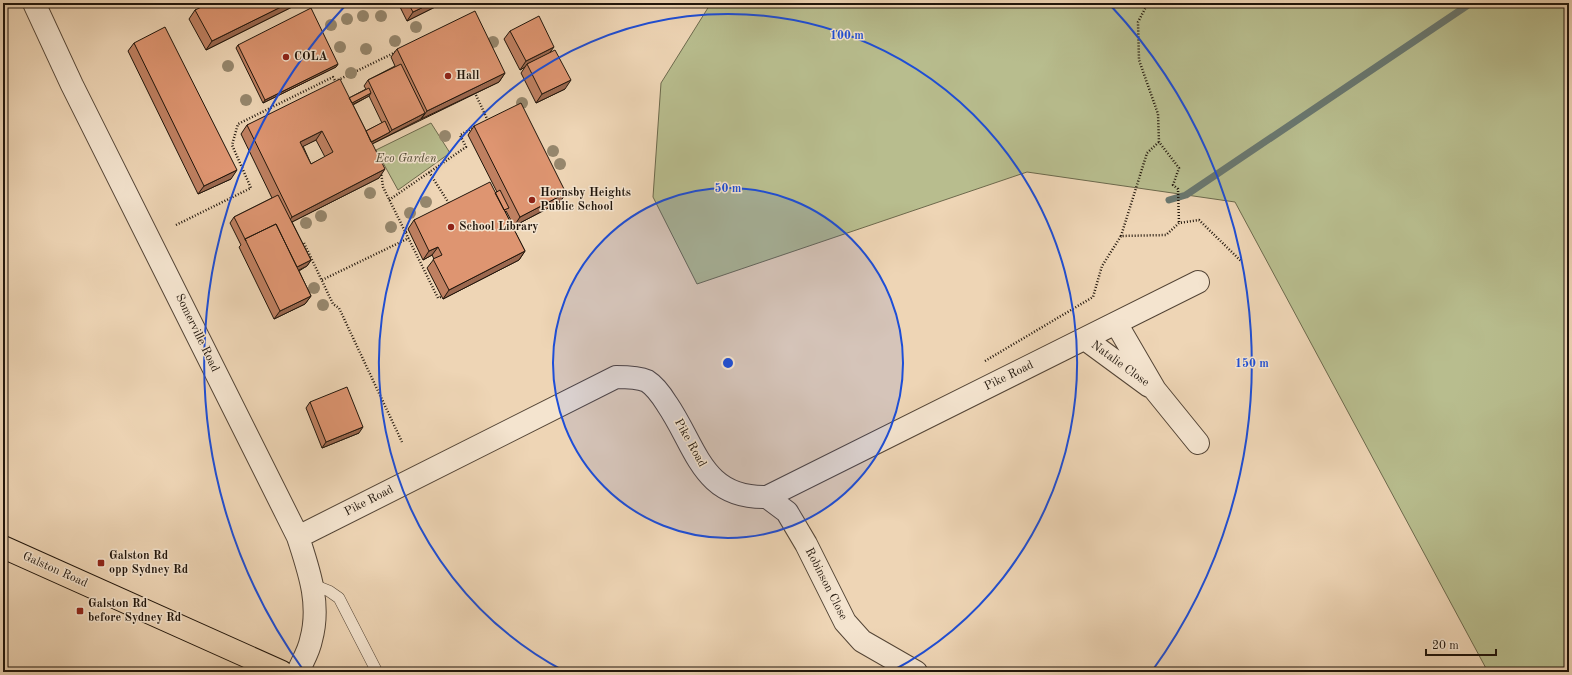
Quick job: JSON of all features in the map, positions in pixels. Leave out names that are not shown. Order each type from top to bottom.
[{"type":"main road","name":"Galston Road","points":[[3,547],[282,672]]},
{"type":"street","name":"Somerville Road","points":[[34,3],[72,85],[298,537],[314,585],[315,611],[312,640],[298,672]]},
{"type":"street","name":"Pike Road","points":[[298,537],[616,377],[646,381],[660,393],[706,473],[736,494],[754,497],[768,497],[1198,282]]},
{"type":"street","name":"Natalie Close","points":[[1116,323],[1155,390],[1198,443]]},
{"type":"street","name":"Natalie Close","points":[[1084,339],[1155,390]]},
{"type":"street","name":"Robinson Close","points":[[768,497],[787,512],[806,544],[845,622],[862,640],[916,672]]},
{"type":"lane","points":[[314,585],[329,591],[339,598],[376,670]]},
{"type":"path","points":[[1148,3],[1138,22],[1139,60],[1158,114],[1159,142],[1179,168],[1173,184],[1178,189],[1180,206],[1179,223]]},
{"type":"path","points":[[335,82],[404,47]]},
{"type":"path","points":[[176,224],[252,188],[232,145],[238,124],[333,77],[339,88]]},
{"type":"path","points":[[389,200],[466,147],[460,135],[488,121],[476,95]]},
{"type":"path","points":[[992,385],[980,364],[1093,297],[1102,266],[1121,236],[1147,153],[1159,142]]},
{"type":"path","points":[[379,169],[383,175],[383,187],[438,298],[445,295]]},
{"type":"path","points":[[429,172],[452,208]]},
{"type":"path","points":[[1121,236],[1166,234],[1179,223],[1199,220],[1241,261]]},
{"type":"path","points":[[406,232],[412,229]]},
{"type":"path","points":[[322,280],[409,238]]},
{"type":"path","points":[[304,243],[333,304],[339,308],[402,442]]},
{"type":"green space","points":[[711,3],[1569,3],[1569,672],[1488,672],[1235,202],[1027,172],[697,284],[653,197],[661,83]]},
{"type":"green space","name":"Eco Garden","points":[[431,123],[450,153],[398,190],[376,150]]},
{"type":"building","points":[[210,3],[289,3],[212,41],[195,10]]},
{"type":"building","points":[[408,3],[432,3],[413,12]]},
{"type":"building","name":"COLA","points":[[311,8],[338,64],[265,100],[238,45]]},
{"type":"building","name":"Hall","points":[[475,11],[505,73],[427,111],[397,49]]},
{"type":"building","points":[[539,16],[554,47],[526,61],[510,31]]},
{"type":"building","points":[[165,27],[237,170],[204,186],[134,43]]},
{"type":"building","points":[[555,50],[571,80],[542,94],[527,64]]},
{"type":"building","points":[[401,64],[425,113],[392,130],[368,80]]},
{"type":"building","points":[[340,79],[385,169],[292,217],[247,125]],"holes":[[[322,131],[333,152],[311,164],[300,142]]]},
{"type":"building","points":[[369,88],[371,93],[352,103],[349,98]]},
{"type":"building","points":[[521,103],[566,193],[520,217],[474,126]]},
{"type":"building","points":[[385,121],[390,132],[371,142],[366,131]]},
{"type":"building","points":[[490,182],[525,251],[449,290],[433,259],[442,255],[438,247],[429,251],[414,220]]},
{"type":"building","points":[[500,190],[509,208],[504,210],[495,193]]},
{"type":"building","points":[[278,195],[311,260],[297,267],[276,224],[245,239],[234,217]]},
{"type":"building","points":[[276,224],[311,296],[280,311],[245,239]]},
{"type":"building","points":[[347,387],[363,427],[326,442],[310,402]]},
{"type":"waterway","points":[[1169,200],[1186,195],[1471,3]]},
{"type":"place","name":"COLA","points":[[286,57]]},
{"type":"place","name":"Hall","points":[[448,76]]},
{"type":"place","name":"Hornsby Heights Public School","points":[[532,200]]},
{"type":"place","name":"School Library","points":[[451,227]]},
{"type":"place","name":"Galston Rd opp Sydney Rd","points":[[101,563]]},
{"type":"place","name":"Galston Rd before Sydney Rd","points":[[80,611]]}]
